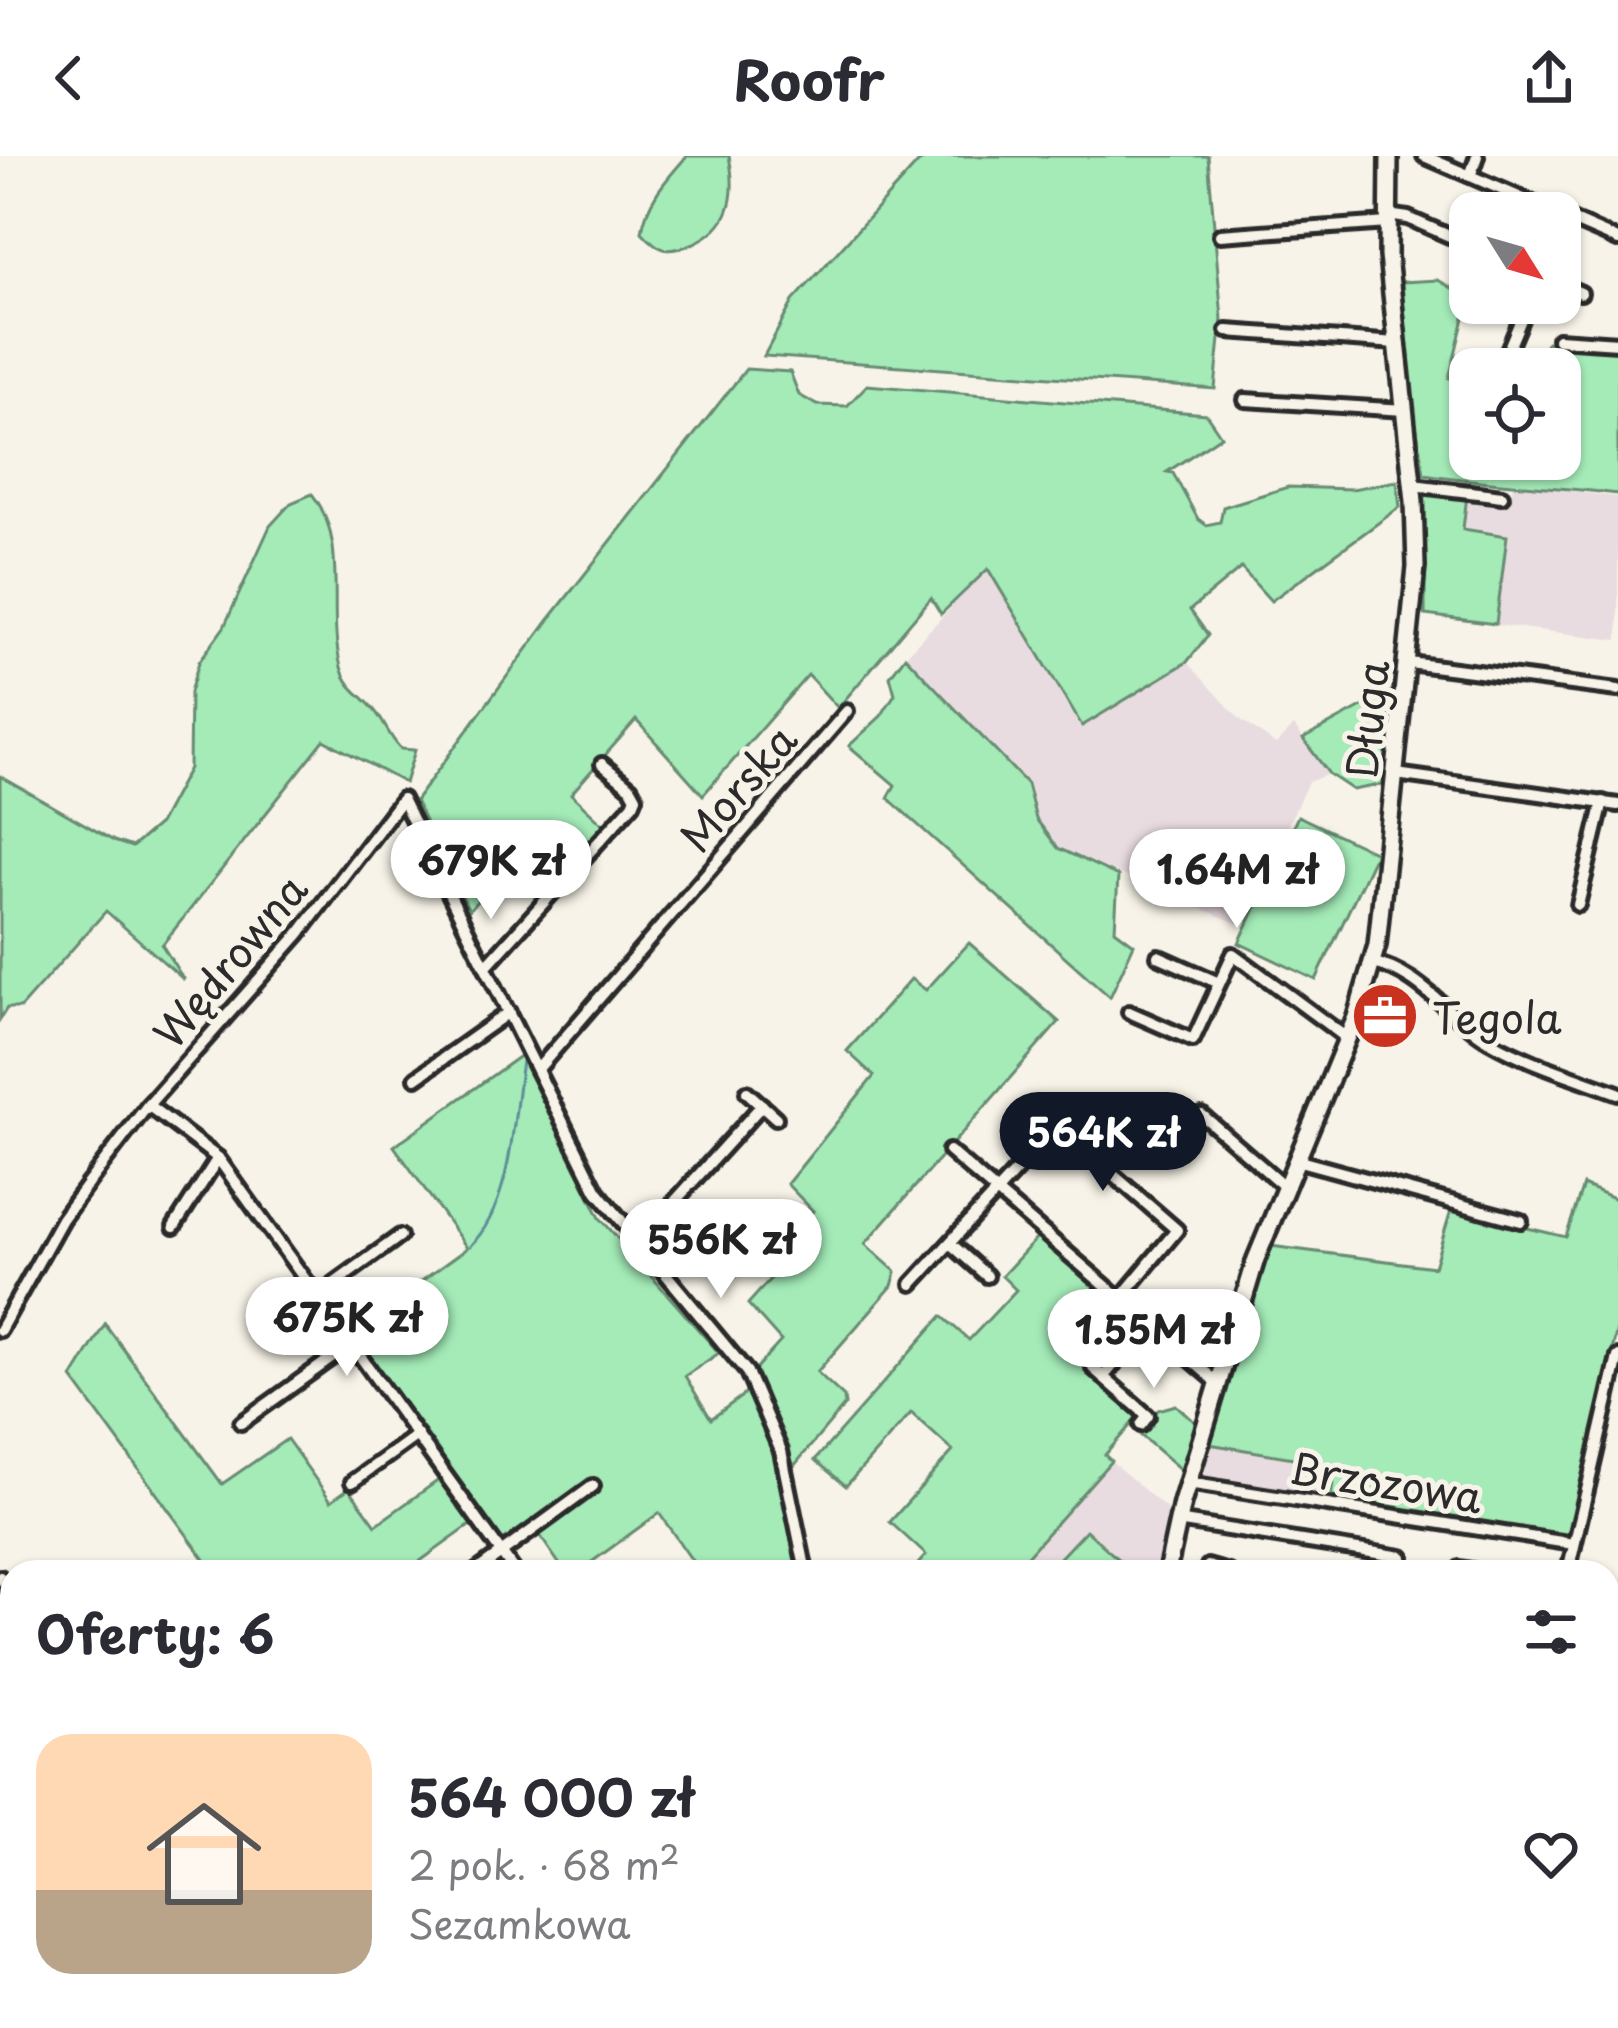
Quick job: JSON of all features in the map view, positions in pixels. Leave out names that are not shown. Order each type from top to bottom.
[{"type":"street","name":"Długa","points":[[1169,1560],[1256,1259],[1348,1039],[1373,963],[1416,567],[1388,219],[1389,156]]},
{"type":"street","points":[[1424,156],[1507,192]]},
{"type":"street","points":[[1470,176],[1477,156]]},
{"type":"street","points":[[1220,235],[1408,218],[1449,236]]},
{"type":"street","points":[[1581,223],[1617,236]]},
{"type":"street","points":[[1227,331],[1397,343]]},
{"type":"street","points":[[1558,339],[1618,343]]},
{"type":"street","points":[[1245,400],[1405,410]]},
{"type":"street","points":[[1413,485],[1502,496]]},
{"type":"street","points":[[1409,662],[1618,690]]},
{"type":"street","name":"Morska","points":[[537,1070],[847,711]]},
{"type":"street","points":[[602,764],[631,788],[636,797],[633,804],[488,964],[597,1191],[747,1372],[781,1451],[804,1560]]},
{"type":"street","points":[[1396,774],[1618,805]]},
{"type":"street","name":"Wędrowna","points":[[0,1330],[62,1219],[148,1106],[299,934],[403,799],[488,964]]},
{"type":"street","points":[[1578,905],[1603,802]]},
{"type":"street","points":[[1129,1012],[1193,1040],[1233,954],[1348,1039]]},
{"type":"street","points":[[1158,956],[1219,983]]},
{"type":"street","points":[[1373,963],[1393,967],[1501,1047],[1618,1093]]},
{"type":"street","points":[[416,1078],[509,1012]]},
{"type":"street","points":[[747,1092],[776,1118]]},
{"type":"street","points":[[638,1242],[762,1105]]},
{"type":"street","points":[[148,1106],[218,1158],[506,1560]]},
{"type":"street","points":[[1202,1115],[1285,1186]]},
{"type":"street","points":[[912,1284],[1057,1126],[1174,1225],[1174,1237],[1119,1300]]},
{"type":"street","points":[[949,1151],[1218,1383]]},
{"type":"street","points":[[174,1227],[218,1158]]},
{"type":"street","points":[[1296,1160],[1521,1221]]},
{"type":"street","points":[[317,1296],[400,1236]]},
{"type":"street","points":[[951,1244],[987,1276]]},
{"type":"street","points":[[1141,1425],[1148,1416],[1098,1372],[1148,1325]]},
{"type":"street","points":[[241,1423],[351,1344]]},
{"type":"street","points":[[1571,1560],[1613,1400],[1618,1357]]},
{"type":"street","points":[[352,1482],[417,1435]]},
{"type":"street","name":"Brzozowa","points":[[1188,1483],[1574,1544]]},
{"type":"street","points":[[491,1560],[592,1486]]},
{"type":"street","points":[[1177,1521],[1402,1557]]},
{"type":"shaded area","points":[[1513,484],[1618,497],[1618,640],[1424,616],[1427,531],[1433,525],[1463,529],[1467,495],[1510,501]]},
{"type":"shaded area","points":[[988,568],[1082,725],[1187,662],[1240,719],[1276,745],[1294,726],[1329,774],[1308,782],[1241,925],[1058,848],[1036,819],[1027,784],[905,656]]},
{"type":"shaded area","points":[[1209,1444],[1337,1465],[1329,1509],[1195,1488]]},
{"type":"shaded area","points":[[1111,1461],[1170,1512],[1160,1560],[1024,1560]]},
{"type":"green space","points":[[687,156],[729,156],[731,197],[716,229],[684,247],[665,249],[642,232],[644,221],[658,191]]},
{"type":"green space","points":[[930,156],[1208,156],[1222,319],[1215,389],[764,356],[793,301],[918,163]]},
{"type":"green space","points":[[1438,280],[1449,286],[1449,324],[1462,324],[1456,348],[1449,348],[1449,477],[1424,474],[1410,387],[1402,282]]},
{"type":"green space","points":[[1547,342],[1618,346],[1618,494],[1472,480],[1581,480],[1581,348],[1542,348]]},
{"type":"green space","points":[[746,369],[790,372],[799,395],[817,405],[847,406],[867,385],[1206,414],[1221,436],[1167,472],[1173,473],[1206,525],[1220,522],[1223,507],[1288,487],[1352,489],[1397,481],[1400,507],[1271,601],[1241,568],[1190,610],[1208,635],[1187,662],[1082,726],[988,569],[941,614],[931,598],[838,708],[808,675],[703,795],[636,720],[571,794],[606,827],[555,881],[520,853],[469,910],[415,801],[548,621]]},
{"type":"green space","points":[[1434,492],[1467,495],[1463,529],[1507,536],[1496,624],[1425,615],[1425,496]]},
{"type":"green space","points":[[312,494],[324,513],[334,555],[341,667],[401,749],[415,750],[405,783],[324,740],[162,945],[184,980],[106,911],[20,1008],[7,1008],[0,1019],[0,776],[132,847],[159,824],[189,768],[190,692],[199,662],[224,627],[270,526],[291,503]]},
{"type":"green space","points":[[905,656],[1027,784],[1036,819],[1058,848],[1118,876],[1115,930],[1134,944],[1110,997],[888,798],[895,785],[849,746],[881,716],[895,694],[890,676]]},
{"type":"green space","points":[[1395,689],[1391,783],[1353,790],[1329,774],[1303,739]]},
{"type":"green space","points":[[1298,816],[1376,853],[1316,980],[1239,943]]},
{"type":"green space","points":[[969,943],[1059,1022],[865,1244],[896,1272],[892,1286],[817,1372],[844,1397],[845,1405],[794,1466],[753,1372],[781,1341],[748,1304],[789,1258],[778,1243],[813,1211],[787,1184],[874,1076],[847,1051],[911,979],[926,990]]},
{"type":"green space","points":[[521,1055],[600,1218],[719,1353],[685,1376],[711,1419],[746,1393],[758,1413],[780,1480],[795,1560],[692,1560],[659,1513],[594,1560],[557,1560],[531,1523],[502,1541],[350,1333],[467,1248],[394,1146]]},
{"type":"green space","points":[[1583,1185],[1618,1200],[1618,1325],[1567,1548],[1329,1509],[1336,1465],[1209,1444],[1270,1246],[1434,1267],[1451,1210],[1566,1237]]},
{"type":"green space","points":[[1037,1238],[1140,1325],[1096,1376],[1140,1414],[1105,1455],[1111,1461],[1024,1560],[922,1560],[926,1555],[890,1522],[953,1451],[911,1413],[846,1486],[815,1460],[942,1316],[969,1340],[1016,1290],[1002,1276]]},
{"type":"green space","points":[[105,1324],[222,1484],[287,1439],[331,1501],[349,1488],[376,1525],[440,1479],[472,1524],[422,1560],[205,1560],[72,1378]]},
{"type":"green space","points":[[1176,1405],[1197,1424],[1182,1471],[1138,1433],[1158,1410]]},
{"type":"green space","points":[[1086,1530],[1119,1560],[1058,1560]]},
{"type":"waterway","points":[[462,905],[486,953]]},
{"type":"waterway","points":[[495,968],[532,1049]]},
{"type":"waterway","points":[[470,1246],[484,1228],[503,1182],[523,1055]]},
{"type":"place","name":"Tegola","points":[[1385,1016]]}]
